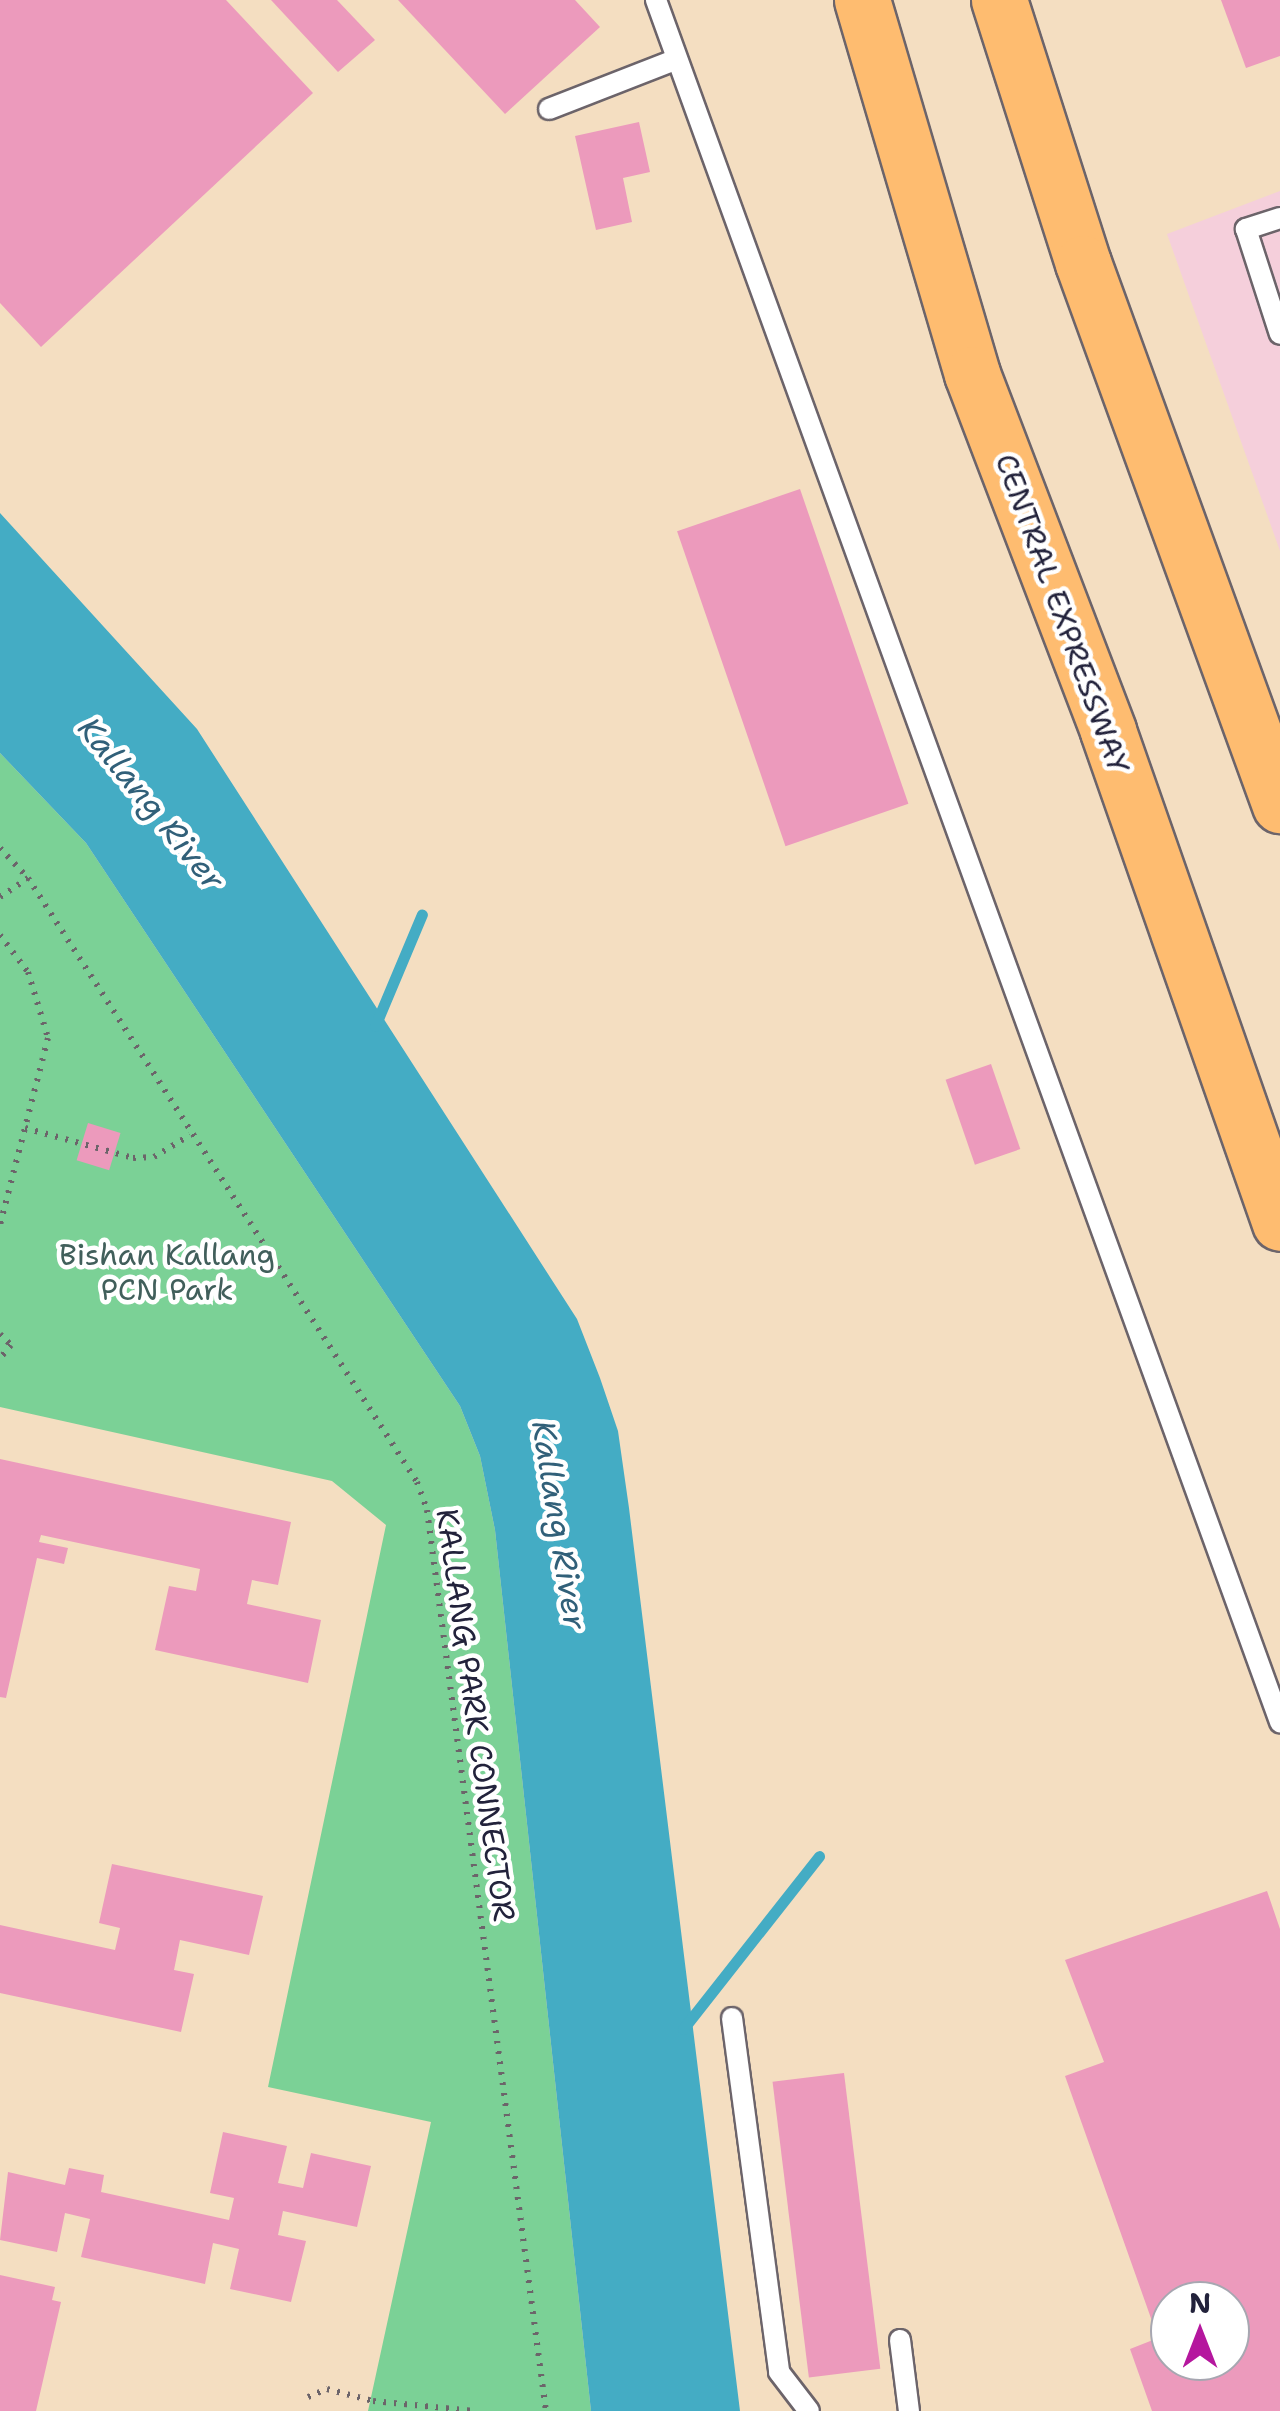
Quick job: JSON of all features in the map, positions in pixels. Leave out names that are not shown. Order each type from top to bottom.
[{"type":"highway","name":"CENTRAL EXPRESSWAY","points":[[862,0],[972,374],[1108,731],[1280,1222]]},
{"type":"highway","points":[[1000,0],[1083,263],[1280,805]]},
{"type":"lane","points":[[656,0],[1280,1722]]},
{"type":"lane","points":[[550,109],[677,60]]},
{"type":"lane","points":[[1280,218],[1246,229],[1280,334]]},
{"type":"lane","points":[[732,2018],[780,2372],[809,2411]]},
{"type":"lane","points":[[900,2340],[909,2411]]},
{"type":"path","name":"KALLANG PARK CONNECTOR","points":[[0,848],[28,878],[417,1482],[427,1510],[546,2411]]},
{"type":"path","points":[[0,897],[28,878]]},
{"type":"path","points":[[0,934],[28,972],[48,1038],[0,1225]]},
{"type":"path","points":[[25,1128],[134,1158],[154,1156],[190,1135]]},
{"type":"path","points":[[0,1334],[11,1345],[0,1358]]},
{"type":"path","points":[[308,2397],[327,2388],[373,2401],[475,2411]]},
{"type":"shaded area","points":[[1280,191],[1280,551],[1167,234]]},
{"type":"green space","name":"Bishan Kallang PCN Park","points":[[0,753],[86,843],[460,1406],[480,1456],[495,1530],[591,2411],[368,2411],[431,2122],[268,2087],[386,1525],[332,1481],[0,1407]]},
{"type":"water","name":"Kallang River","points":[[0,513],[197,729],[577,1319],[618,1431],[740,2411],[591,2411],[495,1530],[480,1456],[460,1406],[86,843],[0,753]]},
{"type":"building","points":[[0,0],[226,0],[313,93],[41,347],[0,303]]},
{"type":"building","points":[[271,0],[337,0],[375,40],[338,72]]},
{"type":"building","points":[[398,0],[575,0],[600,27],[505,114]]},
{"type":"building","points":[[1221,0],[1280,0],[1280,56],[1246,68]]},
{"type":"building","points":[[639,122],[650,172],[623,178],[632,222],[596,230],[575,136]]},
{"type":"building","points":[[800,489],[908,804],[785,846],[677,531]]},
{"type":"building","points":[[991,1064],[1020,1149],[975,1165],[946,1080]]},
{"type":"building","points":[[88,1123],[121,1133],[109,1170],[77,1160]]},
{"type":"building","points":[[0,1459],[291,1522],[278,1585],[252,1580],[247,1604],[321,1620],[308,1683],[155,1650],[169,1586],[196,1591],[200,1569],[41,1535],[39,1542],[68,1548],[64,1564],[37,1558],[6,1698],[0,1697]]},
{"type":"building","points":[[112,1864],[263,1896],[249,1955],[180,1940],[174,1970],[194,1974],[181,2032],[0,1993],[0,1925],[115,1950],[120,1928],[99,1923]]},
{"type":"building","points":[[1267,1891],[1280,1929],[1280,2411],[1152,2411],[1130,2349],[1150,2341],[1150,2381],[1250,2381],[1250,2281],[1150,2281],[1150,2315],[1065,2076],[1104,2062],[1065,1960]]},
{"type":"building","points":[[844,2073],[880,2369],[809,2378],[773,2082]]},
{"type":"building","points":[[223,2132],[287,2146],[278,2183],[303,2188],[311,2153],[371,2166],[357,2227],[283,2211],[278,2235],[306,2241],[291,2302],[230,2289],[239,2249],[213,2243],[205,2284],[81,2257],[90,2219],[65,2213],[57,2252],[0,2240],[8,2172],[65,2185],[69,2168],[104,2175],[101,2192],[229,2220],[234,2198],[210,2193]]},
{"type":"building","points":[[0,2275],[55,2287],[52,2300],[61,2302],[36,2411],[0,2411]]},
{"type":"waterway","points":[[375,1026],[422,914]]},
{"type":"waterway","points":[[683,2029],[819,1856]]}]
